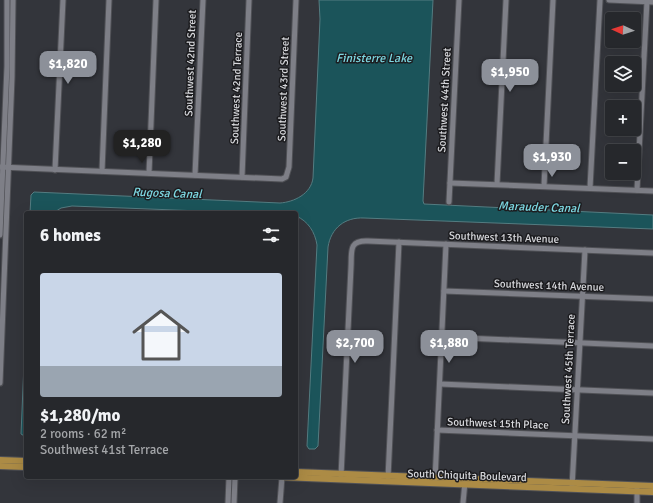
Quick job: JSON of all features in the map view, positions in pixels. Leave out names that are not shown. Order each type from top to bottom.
[{"type":"main road","points":[[0,460],[24,461]]},
{"type":"main road","points":[[0,466],[24,467]]},
{"type":"main road","name":"South Chiquita Boulevard","points":[[298,472],[341,476],[572,486],[637,488],[653,486]]},
{"type":"main road","name":"South Chiquita Boulevard","points":[[298,477],[341,476]]},
{"type":"main road","name":"South Chiquita Boulevard","points":[[637,488],[653,492]]},
{"type":"street","points":[[0,383],[13,71],[7,0]]},
{"type":"street","points":[[0,234],[1,168],[7,66],[13,0]]},
{"type":"street","points":[[55,170],[63,0]]},
{"type":"street","points":[[102,171],[109,0]]},
{"type":"street","points":[[149,173],[156,0]]},
{"type":"street","name":"Southwest 42nd Street","points":[[195,175],[203,0]]},
{"type":"street","name":"Southwest 42nd Terrace","points":[[242,177],[249,0]]},
{"type":"street","name":"Southwest 43rd Street","points":[[242,177],[282,179],[286,177],[289,167],[296,0]]},
{"type":"street","name":"Southwest 44th Street","points":[[449,202],[459,0]]},
{"type":"street","points":[[497,184],[506,0]]},
{"type":"street","points":[[544,186],[553,0]]},
{"type":"street","points":[[590,188],[600,0]]},
{"type":"street","points":[[609,0],[653,2]]},
{"type":"street","points":[[637,190],[647,2]]},
{"type":"street","points":[[0,25],[10,25]]},
{"type":"street","points":[[1,168],[242,177]]},
{"type":"street","points":[[450,183],[653,191]]},
{"type":"street","points":[[0,226],[6,226]]},
{"type":"street","name":"Southwest 13th Avenue","points":[[341,476],[350,288],[354,243],[362,241],[399,242],[653,253]]},
{"type":"street","points":[[388,478],[399,242]]},
{"type":"street","points":[[435,480],[446,244]]},
{"type":"street","name":"Southwest 45th Terrace","points":[[572,486],[585,250]]},
{"type":"street","name":"Southwest 14th Avenue","points":[[444,291],[653,299]]},
{"type":"street","points":[[442,337],[653,346]]},
{"type":"street","points":[[440,384],[653,393]]},
{"type":"street","name":"Southwest 15th Place","points":[[437,430],[653,439]]},
{"type":"street","points":[[228,503],[229,479]]},
{"type":"street","points":[[234,503],[235,479]]},
{"type":"street","points":[[280,503],[281,479]]},
{"type":"street","points":[[463,503],[465,481]]},
{"type":"street","points":[[637,488],[637,503]]},
{"type":"water","name":"Finisterre Lake","points":[[319,0],[433,0],[424,204],[653,215],[653,229],[364,218],[351,219],[340,225],[332,234],[328,247],[318,446],[315,449],[309,449],[307,446],[317,245],[315,236],[310,228],[298,217],[298,211],[201,211],[72,206],[61,208],[56,211],[30,211],[31,195],[34,192],[280,203],[291,201],[301,196],[309,189],[313,178],[320,19]]},
{"type":"water","points":[[24,364],[24,436],[21,434]]},
{"type":"water label","name":"Rugosa Canal","points":[[167,193]]},
{"type":"water label","name":"Marauder Canal","points":[[539,207]]}]
